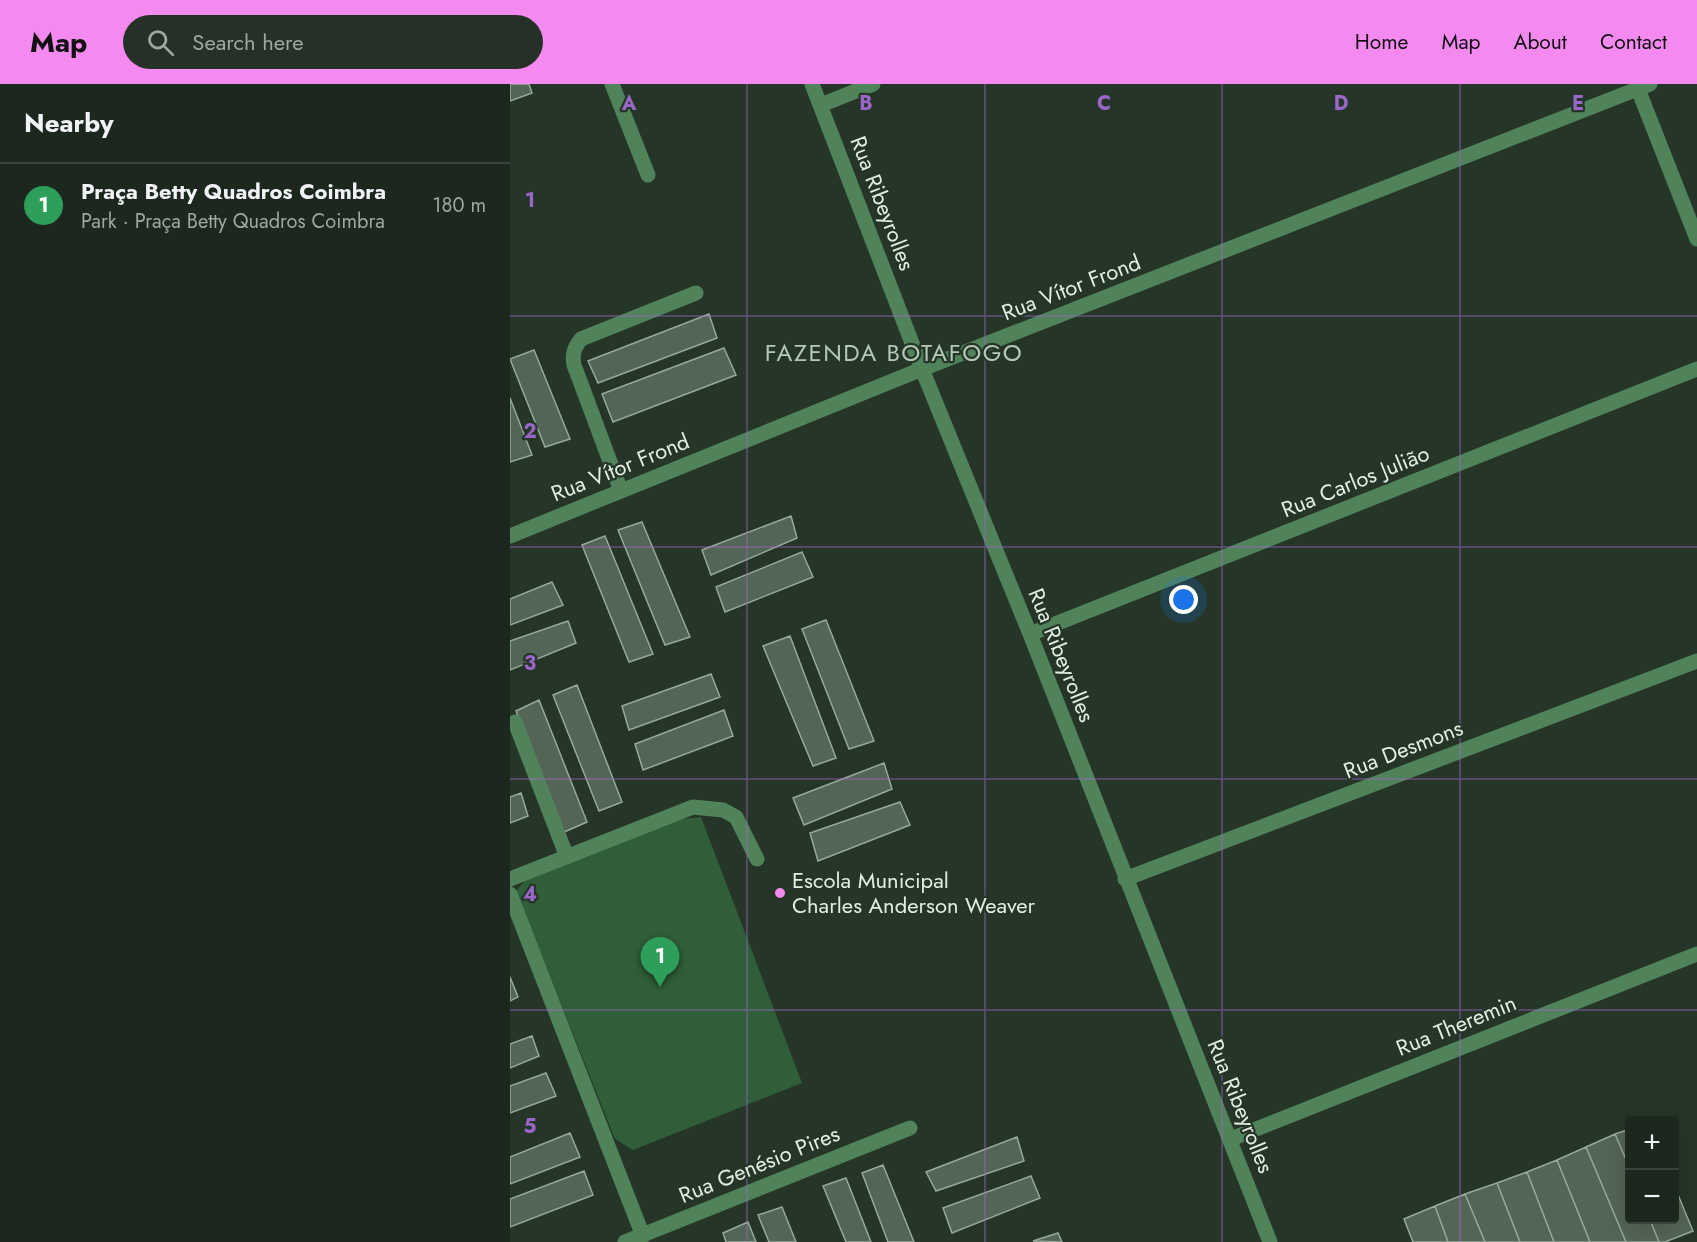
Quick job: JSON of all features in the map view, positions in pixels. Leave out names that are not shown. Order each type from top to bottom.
[{"type":"street","points":[[612,84],[648,175]]},
{"type":"street","name":"Rua Ribeyrolles","points":[[812,84],[922,369],[1030,634],[1270,1242]]},
{"type":"street","points":[[821,105],[873,84]]},
{"type":"street","points":[[1641,86],[1697,239]]},
{"type":"street","name":"Rua Vítor Frond","points":[[510,536],[922,369],[1641,86]]},
{"type":"street","points":[[621,491],[574,365],[575,347],[581,339],[696,293]]},
{"type":"street","name":"Rua Carlos Julião","points":[[1030,634],[1697,369]]},
{"type":"street","name":"Rua Desmons","points":[[1125,879],[1697,661]]},
{"type":"street","points":[[515,722],[567,857]]},
{"type":"street","points":[[510,879],[693,807],[723,810],[736,817],[757,859]]},
{"type":"street","points":[[510,894],[643,1236]]},
{"type":"street","name":"Rua Theremin","points":[[1231,1139],[1697,954]]},
{"type":"street","name":"Rua Genésio Pires","points":[[625,1242],[910,1128]]},
{"type":"green space","points":[[701,817],[802,1083],[633,1150],[615,1139],[516,891],[528,877],[682,819]]},
{"type":"building","points":[[510,84],[529,84],[532,93],[510,101]]},
{"type":"building","points":[[709,314],[717,338],[598,383],[588,361]]},
{"type":"building","points":[[724,348],[736,375],[613,422],[602,394]]},
{"type":"building","points":[[534,350],[570,439],[545,447],[510,359]]},
{"type":"building","points":[[510,398],[532,455],[510,462]]},
{"type":"building","points":[[791,516],[797,538],[711,575],[702,550]]},
{"type":"building","points":[[642,522],[690,637],[665,645],[618,530]]},
{"type":"building","points":[[605,536],[653,654],[629,662],[582,545]]},
{"type":"building","points":[[802,552],[813,577],[725,612],[716,587]]},
{"type":"building","points":[[552,582],[563,605],[510,625],[510,599]]},
{"type":"building","points":[[826,620],[874,741],[849,749],[802,629]]},
{"type":"building","points":[[568,621],[576,643],[510,670],[510,641]]},
{"type":"building","points":[[790,636],[836,758],[813,766],[763,646]]},
{"type":"building","points":[[711,674],[720,697],[629,730],[622,706]]},
{"type":"building","points":[[577,685],[622,802],[599,811],[553,695]]},
{"type":"building","points":[[539,700],[587,822],[562,833],[516,711]]},
{"type":"building","points":[[724,710],[733,736],[643,770],[635,744]]},
{"type":"building","points":[[884,763],[892,789],[804,825],[793,798]]},
{"type":"building","points":[[521,793],[528,816],[510,823],[510,797]]},
{"type":"building","points":[[900,802],[910,825],[818,861],[810,833]]},
{"type":"building","points":[[510,977],[518,997],[510,1001]]},
{"type":"building","points":[[532,1036],[539,1056],[510,1068],[510,1044]]},
{"type":"building","points":[[546,1073],[556,1096],[510,1113],[510,1086]]},
{"type":"building","points":[[1625,1131],[1625,1157],[1615,1134]]},
{"type":"building","points":[[570,1133],[580,1157],[510,1184],[510,1157]]},
{"type":"building","points":[[1615,1134],[1625,1157],[1625,1224],[1652,1224],[1659,1242],[1626,1242],[1586,1147]]},
{"type":"building","points":[[1017,1137],[1024,1161],[936,1191],[926,1172]]},
{"type":"building","points":[[1586,1147],[1626,1242],[1590,1242],[1557,1160]]},
{"type":"building","points":[[1557,1160],[1590,1242],[1554,1242],[1527,1172]]},
{"type":"building","points":[[883,1165],[914,1242],[888,1242],[862,1173]]},
{"type":"building","points":[[584,1171],[593,1195],[510,1227],[510,1199]]},
{"type":"building","points":[[1527,1172],[1554,1242],[1520,1242],[1497,1183]]},
{"type":"building","points":[[1031,1176],[1040,1198],[952,1233],[943,1208]]},
{"type":"building","points":[[846,1178],[871,1242],[846,1242],[823,1186]]},
{"type":"building","points":[[1497,1183],[1520,1242],[1485,1242],[1465,1194]]},
{"type":"building","points":[[1465,1194],[1485,1242],[1448,1242],[1435,1206]]},
{"type":"building","points":[[1679,1197],[1693,1231],[1665,1242],[1659,1242],[1652,1224],[1679,1224]]},
{"type":"building","points":[[1435,1206],[1448,1242],[1413,1242],[1404,1219]]},
{"type":"building","points":[[782,1207],[796,1242],[769,1242],[758,1215]]},
{"type":"building","points":[[748,1222],[756,1242],[726,1242],[723,1233]]},
{"type":"building","points":[[1058,1233],[1062,1242],[1033,1241]]},
{"type":"place","name":"Escola Municipal Charles Anderson Weaver","points":[[780,893]]},
{"type":"place","name":"Praça Betty Quadros Coimbra","points":[[660,987]]},
{"type":"district","name":"FAZENDA BOTAFOGO","points":[[894,353]]}]
